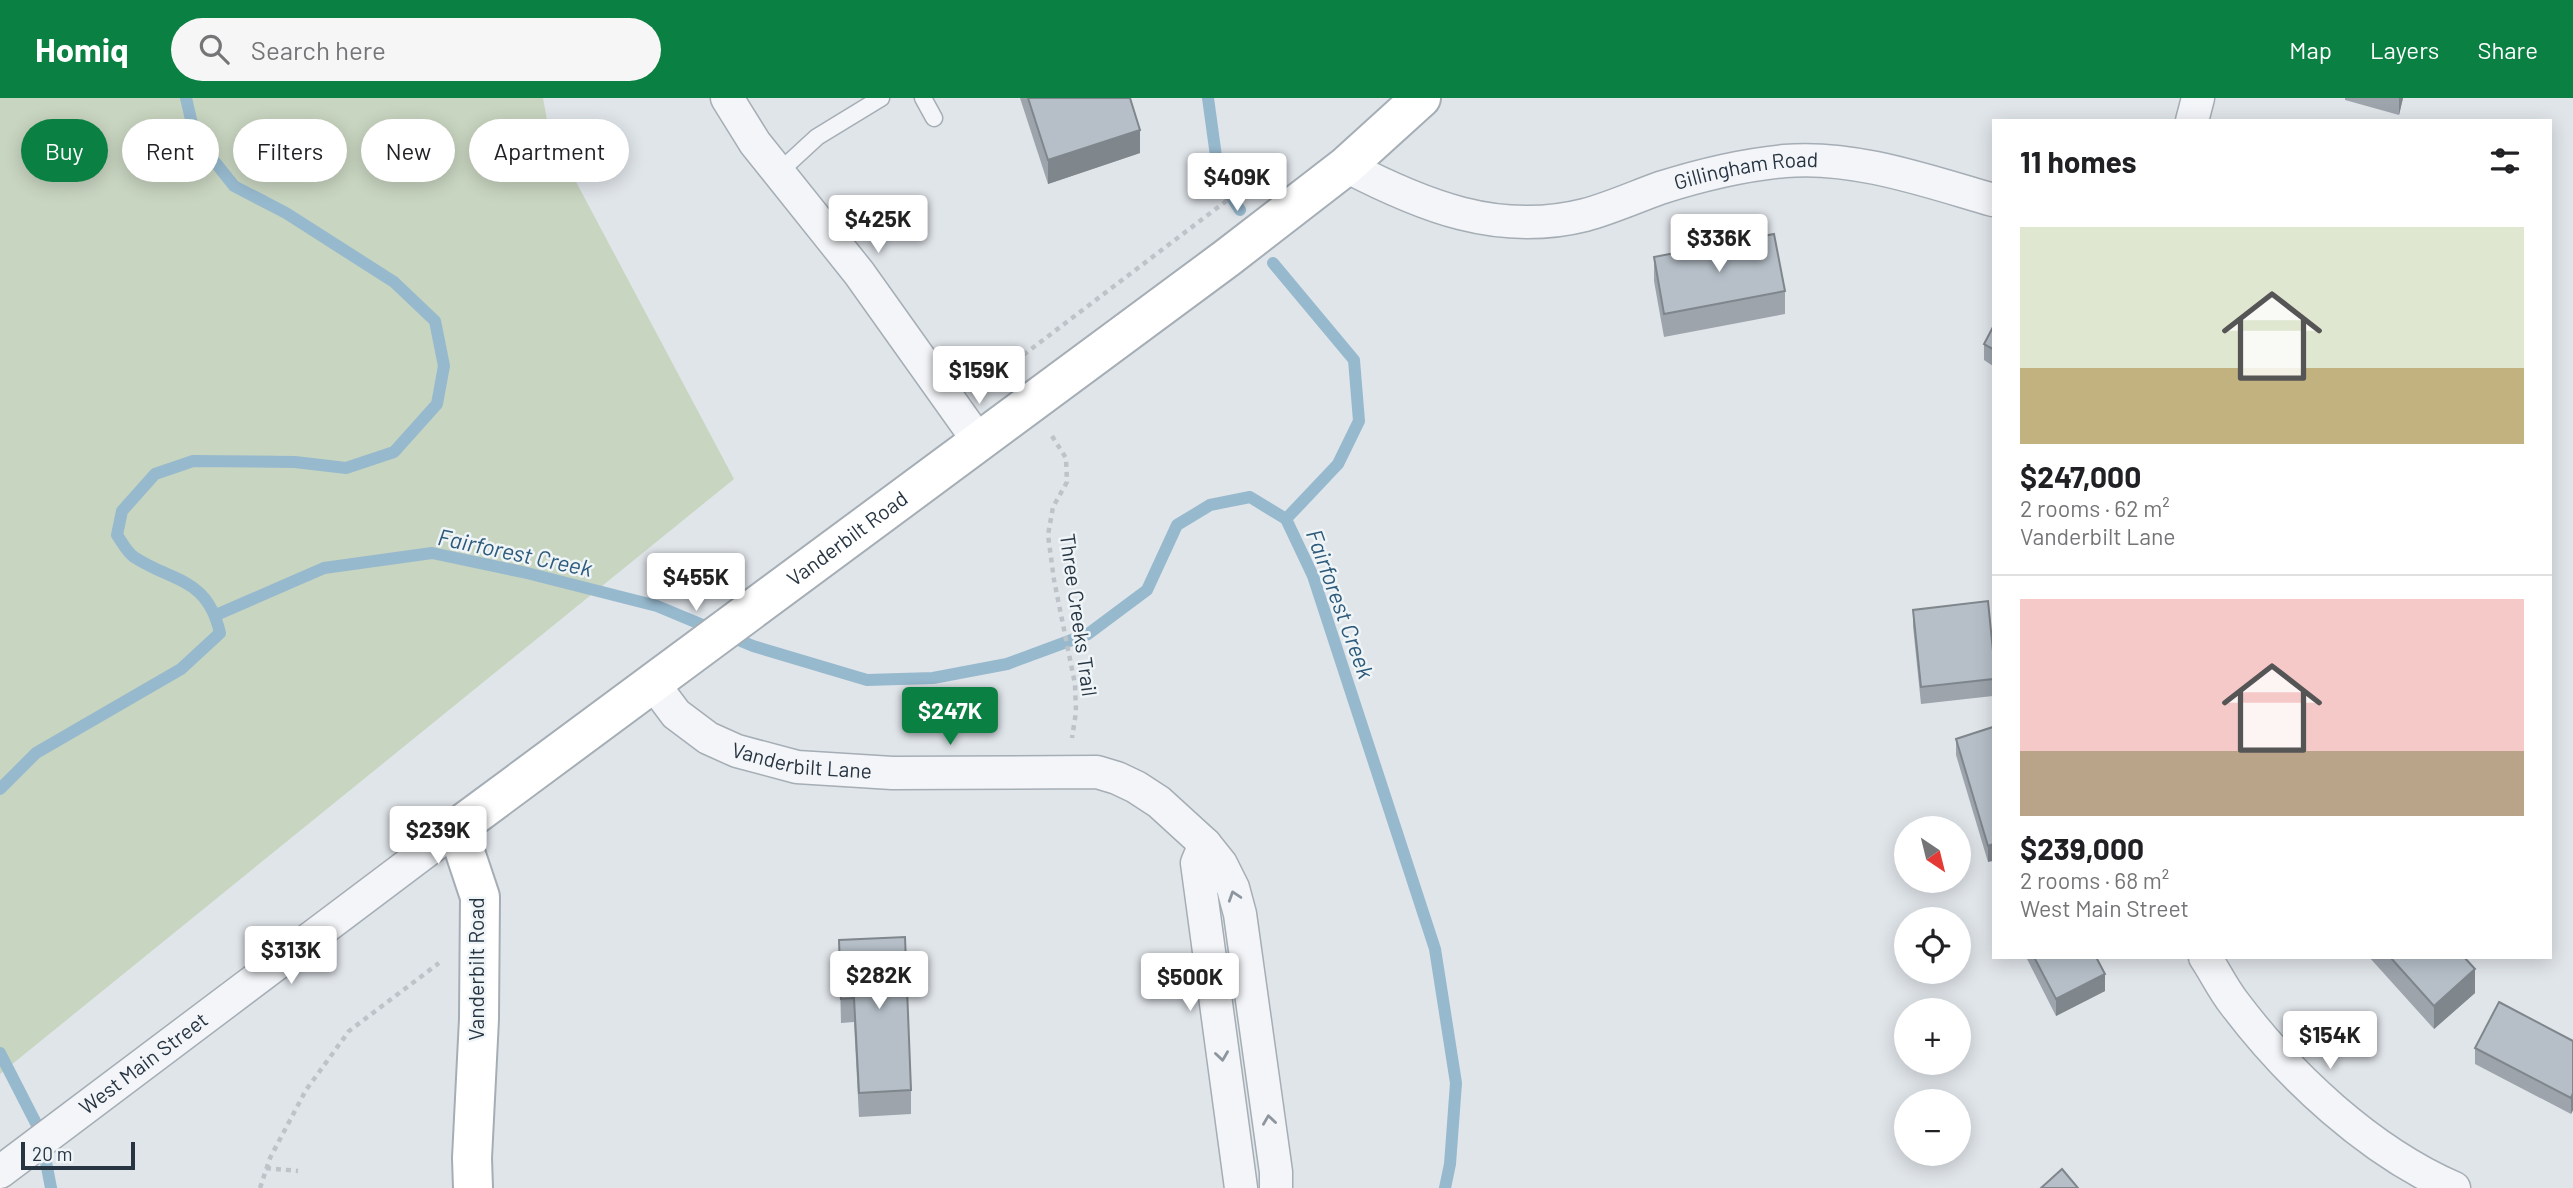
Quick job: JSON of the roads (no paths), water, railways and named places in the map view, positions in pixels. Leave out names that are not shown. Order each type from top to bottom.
[{"type":"street","points":[[727,98],[755,143],[859,273],[980,443]]},
{"type":"street","name":"Vanderbilt Road","points":[[473,1188],[480,897],[457,828],[1227,258],[1346,166],[1421,98]]},
{"type":"street","points":[[2193,119],[2198,98]]},
{"type":"street","name":"Gillingham Road","points":[[1346,166],[1436,208],[1487,220],[1537,222],[1584,215],[1722,170],[1787,160],[1856,164],[1890,170],[1992,200]]},
{"type":"street","name":"Vanderbilt Lane","points":[[659,678],[664,698],[676,714],[708,738],[737,751],[797,767],[892,773],[1097,772],[1136,787],[1159,802],[1205,844],[1221,864],[1233,888],[1240,914],[1276,1188]]},
{"type":"street","name":"West Main Street","points":[[0,1172],[457,828]]},
{"type":"street","points":[[1205,844],[1197,863],[1241,1188]]},
{"type":"street","points":[[2207,959],[2232,1002],[2291,1071],[2359,1131],[2435,1180],[2454,1188]]},
{"type":"lane","points":[[779,172],[817,137],[881,98]]},
{"type":"lane","points":[[923,98],[934,118]]},
{"type":"waterway","points":[[0,789],[36,753],[181,669],[220,633],[207,601],[198,591],[134,557],[117,535],[122,511],[155,474],[193,461],[295,462],[346,468],[394,452],[437,404],[444,366],[435,321],[394,282],[286,213],[234,186],[195,137],[186,98]]},
{"type":"waterway","points":[[1208,98],[1219,178],[1240,210]]},
{"type":"waterway","points":[[1273,263],[1354,360],[1359,421],[1338,464],[1286,519]]},
{"type":"waterway","name":"Fairforest Creek","points":[[216,615],[324,568],[432,553],[527,573],[657,606],[753,646],[867,680],[933,678],[1007,664],[1088,634],[1147,590],[1177,525],[1210,505],[1250,497],[1286,519],[1313,576],[1435,949],[1456,1083],[1450,1164],[1445,1188]]},
{"type":"waterway","name":"Fairforest Creek","points":[[0,1053],[41,1133]]},
{"type":"waterway","name":"Fairforest Creek","points":[[46,1162],[51,1188]]}]
